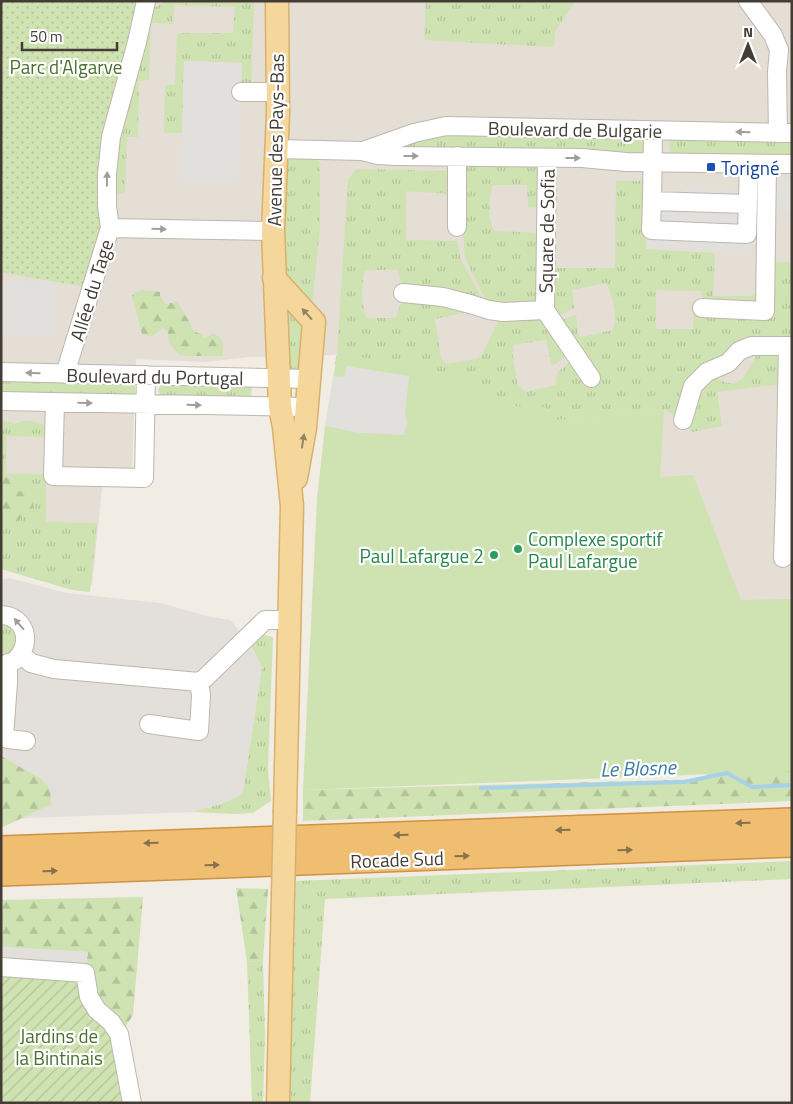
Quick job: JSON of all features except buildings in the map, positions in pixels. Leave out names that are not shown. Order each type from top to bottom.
[{"type":"highway","name":"Rocade Sud","points":[[1,849],[792,821]]},
{"type":"highway","name":"Rocade Sud","points":[[1,873],[792,844]]},
{"type":"main road","name":"Avenue des Pays-Bas","points":[[277,1],[278,92],[273,231],[274,278],[280,407],[284,427],[292,506],[278,1103]]},
{"type":"main road","name":"Avenue des Pays-Bas","points":[[274,278],[314,322],[305,428],[292,506]]},
{"type":"street","name":"Allée du Tage","points":[[65,374],[110,228],[106,174],[112,137],[146,1]]},
{"type":"street","points":[[748,1],[773,35],[779,50],[777,72],[785,133]]},
{"type":"street","points":[[241,92],[278,92]]},
{"type":"street","name":"Boulevard de Bulgarie","points":[[362,151],[446,126],[785,133]]},
{"type":"street","points":[[653,131],[651,230],[747,234],[749,164]]},
{"type":"street","name":"Boulevard de Bulgarie","points":[[277,149],[362,151],[378,155],[582,158],[624,162],[792,164]]},
{"type":"street","points":[[457,156],[457,227]]},
{"type":"street","name":"Square de Sofia","points":[[403,293],[450,298],[488,310],[503,312],[545,310],[548,158]]},
{"type":"street","points":[[702,308],[765,311],[767,164]]},
{"type":"street","points":[[652,201],[747,204]]},
{"type":"street","points":[[110,228],[273,231]]},
{"type":"street","points":[[545,310],[591,378]]},
{"type":"street","points":[[684,420],[692,386],[707,372],[728,364],[739,350],[751,346],[790,346],[788,496],[783,558]]},
{"type":"street","name":"Boulevard du Portugal","points":[[1,372],[310,379]]},
{"type":"street","points":[[55,402],[53,476],[144,478],[146,376]]},
{"type":"street","name":"Boulevard du Portugal","points":[[1,401],[306,407]]},
{"type":"street","points":[[1,615],[14,618],[25,631],[26,639],[25,647],[10,660],[4,736],[8,739],[26,741]]},
{"type":"street","points":[[10,660],[54,669],[199,682],[265,620],[289,620]]},
{"type":"street","points":[[149,724],[200,731],[201,695],[199,682]]},
{"type":"street","points":[[1,967],[85,973],[89,997],[97,1010],[119,1034],[132,1103]]},
{"type":"shaded area","points":[[1,1],[792,1],[792,606],[734,607],[660,478],[558,420],[337,355],[249,357],[205,362],[136,359],[132,469],[104,468],[92,585],[1,552]]},
{"type":"shaded area","points":[[184,61],[242,63],[239,182],[181,181]]},
{"type":"shaded area","points":[[770,179],[792,180],[792,212],[769,211]]},
{"type":"shaded area","points":[[646,189],[753,190],[751,252],[648,248]]},
{"type":"shaded area","points":[[1,281],[55,282],[55,337],[1,336]]},
{"type":"shaded area","points":[[346,366],[409,376],[405,414],[407,422],[404,435],[360,433],[325,426],[333,376],[345,377]]},
{"type":"shaded area","points":[[9,578],[67,593],[160,603],[211,617],[230,620],[246,638],[262,667],[243,792],[240,797],[193,812],[1,819],[1,579]]},
{"type":"shaded area","points":[[1,947],[88,952],[85,973],[1,967]]},
{"type":"green space","name":"Parc d'Algarve","points":[[1,1],[144,1],[91,288],[1,272]]},
{"type":"green space","points":[[166,1],[254,1],[251,87],[241,87],[242,63],[184,61],[182,133],[164,133],[165,85],[175,85],[177,33],[233,33],[235,7],[175,5],[173,24],[151,23],[149,80],[139,81],[138,137],[127,137],[125,192],[103,199],[152,9]]},
{"type":"green space","points":[[426,1],[575,1],[555,32],[554,47],[424,40]]},
{"type":"green space","points":[[432,133],[644,137],[647,140],[641,157],[392,151]]},
{"type":"green space","points":[[674,138],[792,139],[792,158],[676,155],[671,153],[669,148],[670,140]]},
{"type":"green space","points":[[301,156],[311,156],[320,163],[320,227],[306,366],[303,371],[288,368],[283,320],[284,162]]},
{"type":"green space","points":[[462,161],[542,163],[542,208],[528,207],[527,185],[493,185],[490,202],[490,220],[494,231],[541,233],[543,306],[570,354],[552,366],[546,340],[514,345],[513,356],[517,383],[525,392],[556,385],[557,373],[574,358],[558,321],[576,315],[578,334],[581,337],[613,330],[614,306],[606,283],[572,290],[574,308],[554,318],[550,268],[615,268],[616,181],[644,181],[646,249],[715,253],[713,296],[751,296],[769,286],[771,262],[792,262],[792,344],[738,344],[708,366],[714,377],[726,383],[735,383],[743,378],[758,353],[770,352],[783,360],[782,384],[717,392],[722,426],[692,432],[664,409],[558,420],[334,364],[337,355],[348,179],[357,169],[448,171],[449,194],[406,191],[406,240],[457,241],[461,259],[486,306],[405,292],[397,270],[365,270],[362,294],[366,318],[395,318],[405,295],[467,312],[435,319],[441,358],[446,364],[476,359],[482,355],[499,319],[489,307],[465,258],[461,197]],"holes":[[[656,290],[701,291],[705,306],[700,313],[694,313],[693,329],[656,329]]]},
{"type":"green space","points":[[143,290],[160,292],[160,296],[165,304],[177,302],[194,331],[202,335],[203,339],[212,334],[219,336],[223,343],[223,356],[181,356],[171,346],[168,332],[163,328],[152,336],[142,334],[132,296],[135,292]]},
{"type":"green space","name":"Complexe sportif Paul Lafargue","points":[[337,355],[378,359],[425,368],[460,378],[516,406],[545,407],[558,420],[664,409],[660,477],[693,475],[741,600],[792,599],[792,771],[303,790],[317,499],[325,426]]},
{"type":"green space","points":[[1,377],[132,382],[135,391],[133,396],[1,396]]},
{"type":"green space","points":[[161,384],[252,385],[251,401],[161,397],[158,390]]},
{"type":"green space","points":[[1,420],[15,424],[31,421],[47,426],[46,437],[6,436],[6,472],[7,474],[46,474],[46,522],[97,523],[90,592],[72,590],[1,569],[1,515],[5,522],[21,513],[31,495],[19,491],[12,478],[3,475],[1,471]]},
{"type":"green space","points":[[1,471],[13,480],[19,491],[31,495],[33,500],[30,515],[21,513],[20,519],[15,523],[5,522],[1,515]]},
{"type":"green space","points":[[1,622],[13,627],[16,645],[11,652],[1,656]]},
{"type":"green space","points":[[261,634],[273,637],[268,769],[271,801],[253,813],[193,812],[228,801],[243,792],[262,667],[248,640]]},
{"type":"green space","points":[[736,724],[792,750],[792,801],[303,821],[303,790],[704,779]]},
{"type":"green space","points":[[1,756],[41,779],[50,789],[51,804],[1,828]]},
{"type":"green space","points":[[792,861],[792,879],[325,899],[310,1103],[290,1103],[296,881]]},
{"type":"green space","points":[[236,888],[268,889],[263,960],[247,962]]},
{"type":"green space","points":[[143,897],[133,1015],[122,1032],[103,1008],[84,977],[88,952],[1,947],[1,900]]},
{"type":"green space","points":[[263,960],[265,1034],[263,1103],[252,1103],[247,962]]},
{"type":"green space","name":"Jardins de la Bintinais","points":[[1,970],[84,977],[103,1008],[135,1103],[1,1103]]},
{"type":"waterway","name":"Le Blosne","points":[[481,788],[684,782],[727,773],[752,787],[792,785]]},
{"type":"place","name":"Torigné","points":[[711,167]]},
{"type":"place","name":"Complexe sportif Paul Lafargue","points":[[518,549]]},
{"type":"place","name":"Paul Lafargue 2","points":[[494,555]]}]
